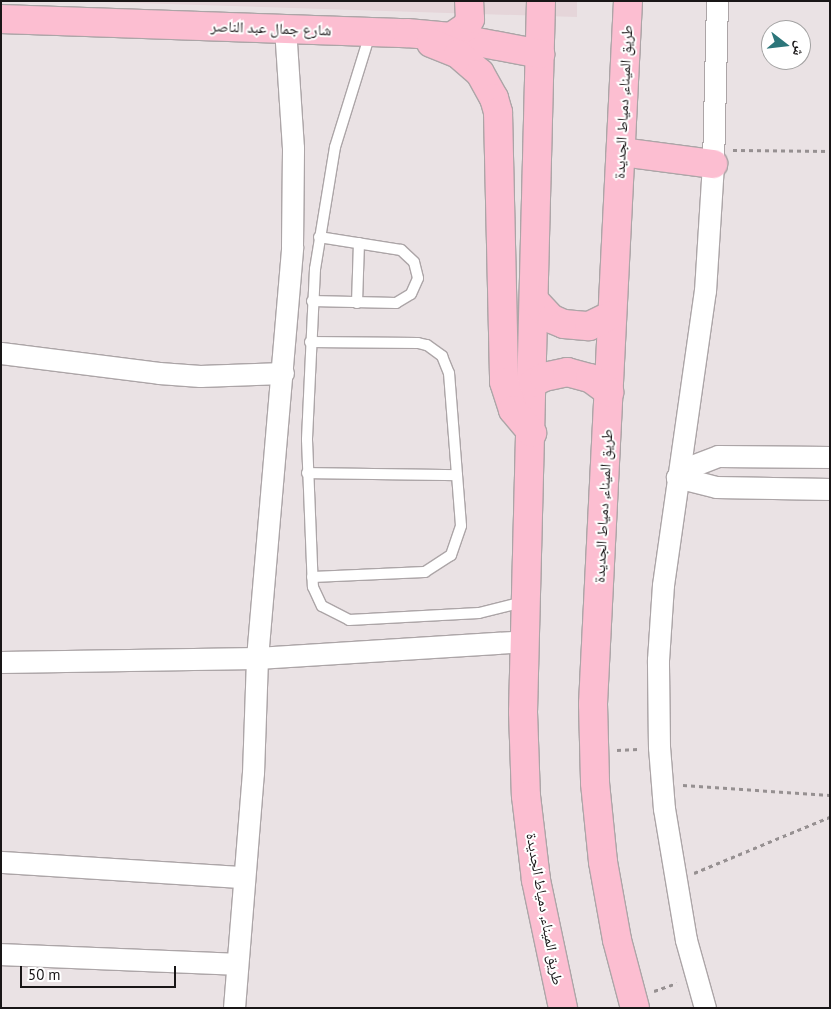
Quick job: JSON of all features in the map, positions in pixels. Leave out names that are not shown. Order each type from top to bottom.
[{"type":"main road","points":[[451,37],[466,27],[470,19],[469,1]]},
{"type":"main road","name":"طريق الميناء, دمياط الجديدة","points":[[541,1],[532,433],[523,712],[526,796],[536,880],[563,1008]]},
{"type":"main road","name":"طريق الميناء, دمياط الجديدة","points":[[628,1],[593,704],[594,751],[603,862],[634,1003]]},
{"type":"main road","name":"شارع جمال عبد الناصر","points":[[1,19],[407,33],[451,37],[540,54]]},
{"type":"main road","points":[[407,33],[458,54],[470,62],[494,98],[500,127],[504,382],[514,410],[532,433]]},
{"type":"main road","points":[[621,152],[713,157]]},
{"type":"main road","points":[[534,300],[552,319],[564,324],[589,326],[612,315]]},
{"type":"main road","points":[[533,383],[544,377],[567,372],[590,378],[609,392]]},
{"type":"street","points":[[705,1008],[675,882],[659,747],[662,604],[677,477],[704,299],[713,157],[717,1]]},
{"type":"street","points":[[234,1008],[242,877],[253,773],[257,658],[292,246],[293,157],[285,28]]},
{"type":"street","points":[[1,353],[158,373],[200,376],[282,373]]},
{"type":"street","points":[[677,477],[689,467],[718,456],[830,457]]},
{"type":"street","points":[[677,477],[716,487],[830,490]]},
{"type":"street","points":[[1,662],[257,658],[525,641]]},
{"type":"street","points":[[1,862],[242,877]]},
{"type":"street","points":[[1,954],[236,964]]},
{"type":"lane","points":[[370,32],[341,126],[319,237],[312,302],[307,473],[313,587],[322,606],[349,620],[478,613],[526,601]]},
{"type":"lane","points":[[312,302],[404,300],[416,287],[418,278],[414,262],[402,250],[319,237]]},
{"type":"lane","points":[[357,302],[359,243]]},
{"type":"lane","points":[[310,342],[418,342],[435,350],[449,373],[460,536],[444,562],[425,572],[312,577]]},
{"type":"lane","points":[[307,473],[457,474]]},
{"type":"path","points":[[713,157],[830,151]]},
{"type":"path","points":[[594,751],[659,747]]},
{"type":"path","points":[[662,784],[830,795]]},
{"type":"path","points":[[675,882],[830,817]]},
{"type":"path","points":[[634,1003],[696,976]]},
{"type":"shaded area","points":[[72,1],[577,1],[577,17]]}]
